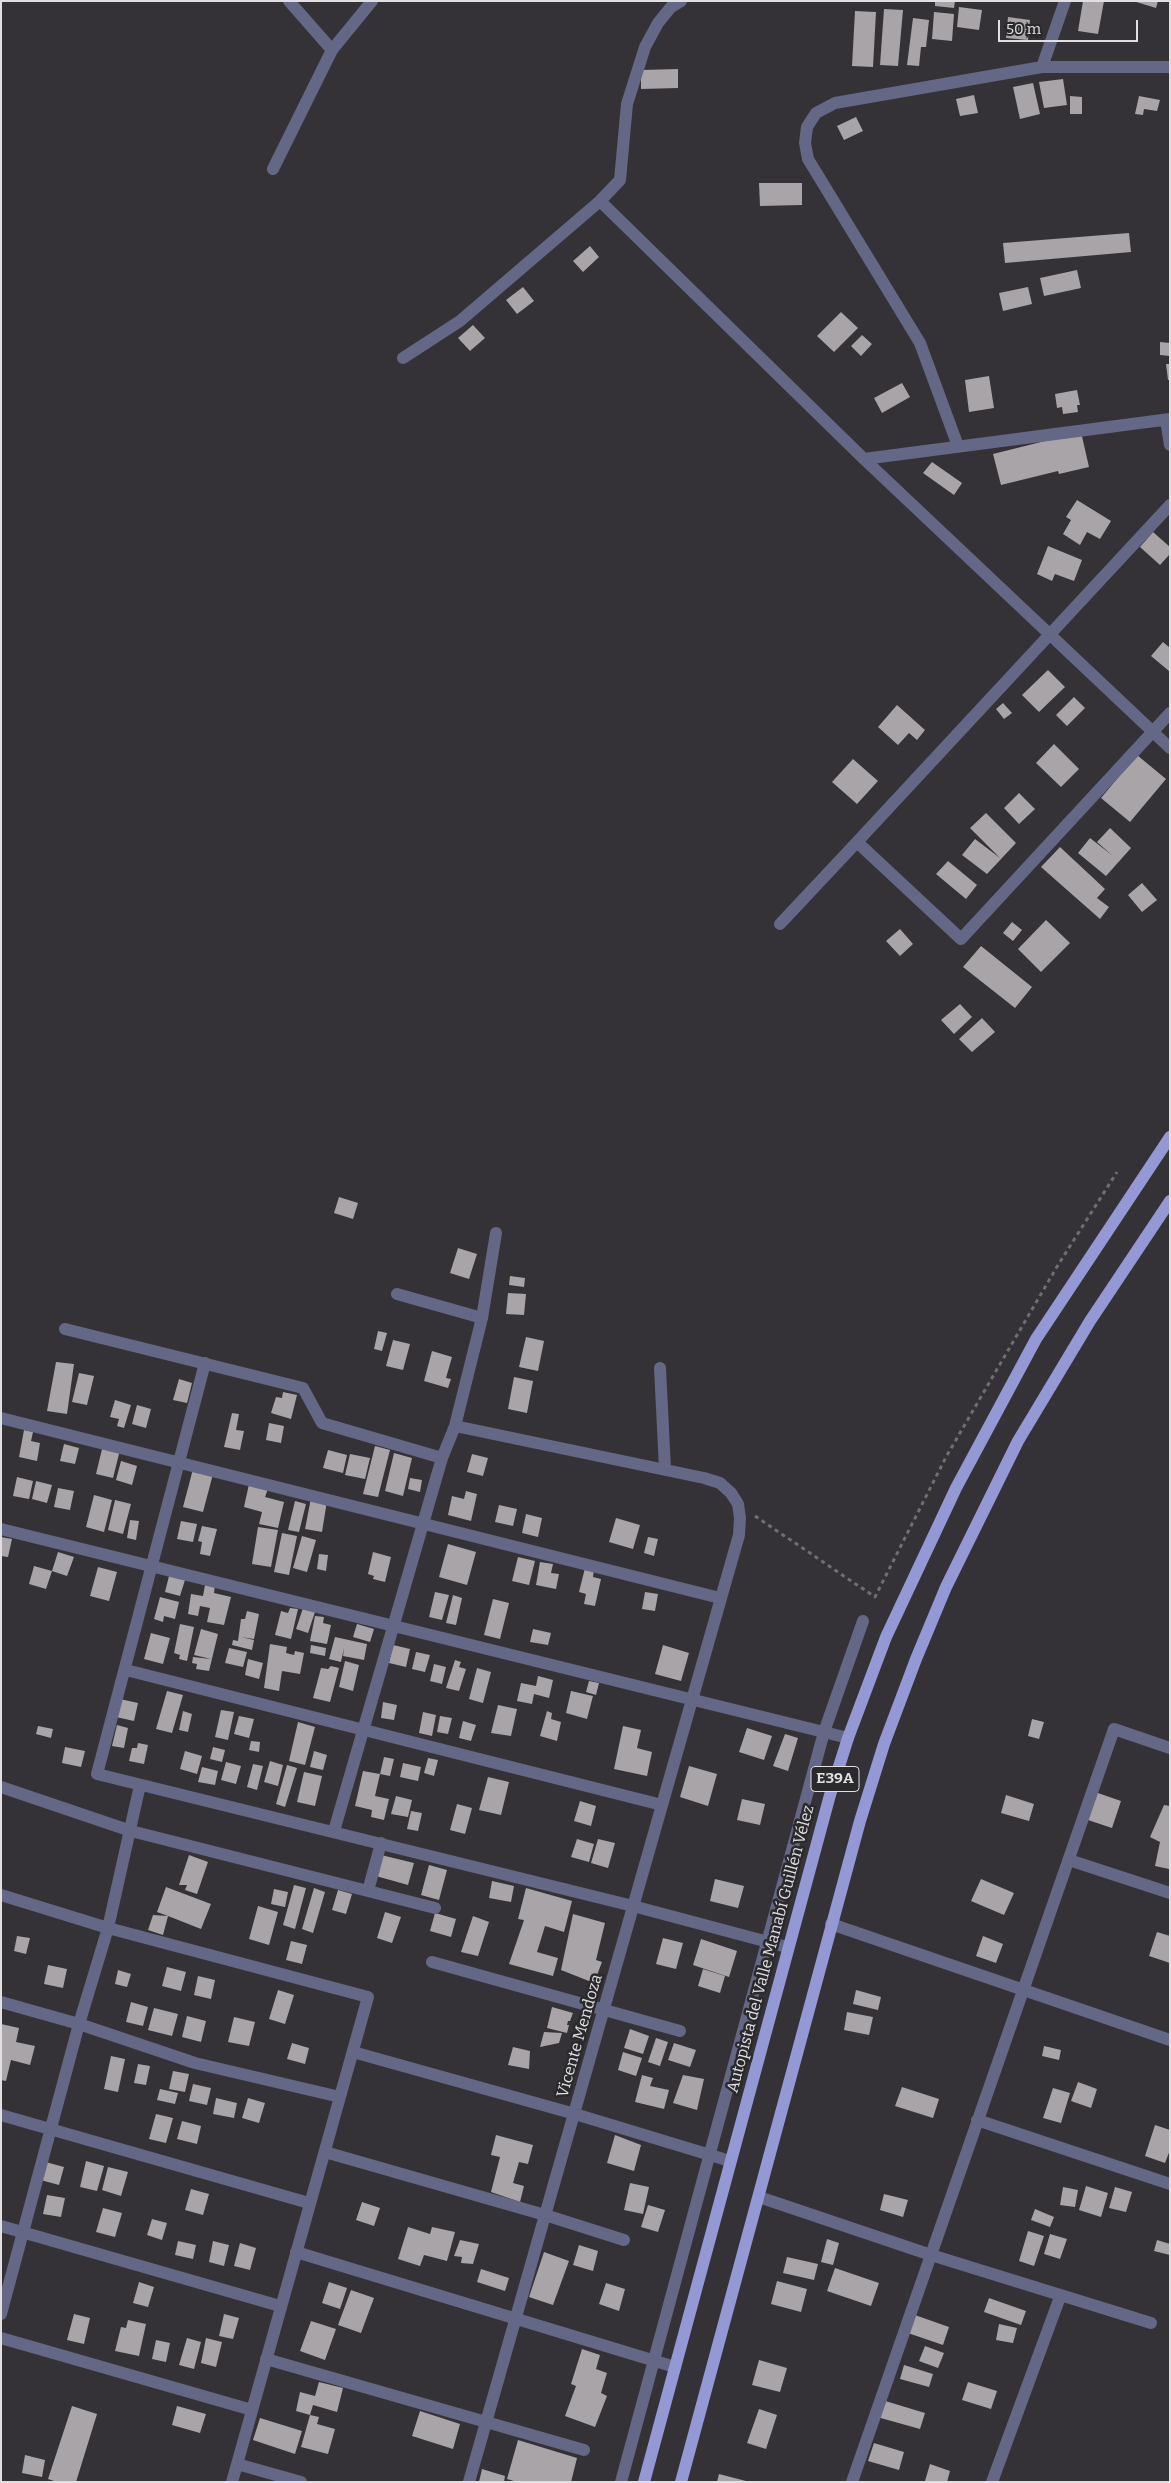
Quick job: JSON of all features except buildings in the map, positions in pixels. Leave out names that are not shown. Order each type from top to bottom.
[{"type":"main road","name":"Autopista del Valle Manabí Guillén Vélez","points":[[644,2482],[787,1947],[848,1738],[890,1628],[952,1496],[1036,1339],[1170,1137]]},
{"type":"main road","name":"E39A","points":[[681,2482],[860,1821],[884,1744],[946,1587],[996,1483],[1056,1374],[1170,1201]]},
{"type":"street","points":[[289,1],[332,50]]},
{"type":"street","points":[[273,169],[332,50],[372,1]]},
{"type":"street","points":[[403,358],[460,321],[600,202],[620,180],[628,104],[646,47],[658,23],[671,7],[681,1]]},
{"type":"street","points":[[1042,67],[1065,1]]},
{"type":"street","points":[[958,446],[920,343],[808,159],[805,143],[807,127],[816,112],[835,103],[1042,67],[1170,67]]},
{"type":"street","points":[[600,202],[864,459],[1049,636],[1170,748]]},
{"type":"street","points":[[864,459],[1168,420],[1170,445]]},
{"type":"street","points":[[780,924],[1170,505]]},
{"type":"street","points":[[857,842],[961,939],[1170,712]]},
{"type":"street","points":[[334,1831],[442,1458],[455,1426],[482,1318],[496,1233]]},
{"type":"street","points":[[397,1294],[482,1318]]},
{"type":"street","points":[[65,1328],[303,1388],[322,1423],[442,1458]]},
{"type":"street","points":[[205,1364],[126,1670],[97,1774],[334,1831],[633,1906],[787,1947]]},
{"type":"street","points":[[660,1368],[665,1470]]},
{"type":"street","points":[[1,1418],[720,1598]]},
{"type":"street","points":[[455,1426],[720,1483],[731,1493],[738,1504]]},
{"type":"street","name":"Vicente Mendoza","points":[[469,2482],[739,1535],[740,1518],[738,1504]]},
{"type":"street","points":[[1,1529],[848,1738]]},
{"type":"street","points":[[621,2482],[708,2154],[824,1732],[863,1621]]},
{"type":"street","points":[[126,1670],[364,1728],[662,1805]]},
{"type":"street","points":[[852,2482],[1114,1729],[1170,1748]]},
{"type":"street","points":[[1,2314],[79,2024],[108,1928],[140,1785]]},
{"type":"street","points":[[1,1787],[131,1831],[435,1908]]},
{"type":"street","points":[[368,1891],[381,1843]]},
{"type":"street","points":[[1069,1860],[1170,1893]]},
{"type":"street","points":[[1,1895],[108,1928],[368,1997],[232,2482]]},
{"type":"street","points":[[832,1924],[1170,2040]]},
{"type":"street","points":[[432,1962],[680,2031]]},
{"type":"street","points":[[1,2002],[79,2024],[195,2063],[340,2097]]},
{"type":"street","points":[[353,2052],[574,2114],[730,2161]]},
{"type":"street","points":[[1,2115],[309,2203]]},
{"type":"street","points":[[977,2120],[1170,2184]]},
{"type":"street","points":[[325,2152],[545,2215],[624,2240]]},
{"type":"street","points":[[759,2197],[930,2255],[1151,2324]]},
{"type":"street","points":[[1,2226],[280,2306]]},
{"type":"street","points":[[296,2252],[675,2367]]},
{"type":"street","points":[[992,2482],[1060,2297]]},
{"type":"street","points":[[1,2338],[252,2410]]},
{"type":"street","points":[[266,2359],[584,2450]]},
{"type":"street","points":[[237,2464],[301,2482]]},
{"type":"path","points":[[738,1504],[875,1597],[942,1466],[1002,1359],[1058,1265],[1118,1172]]}]
